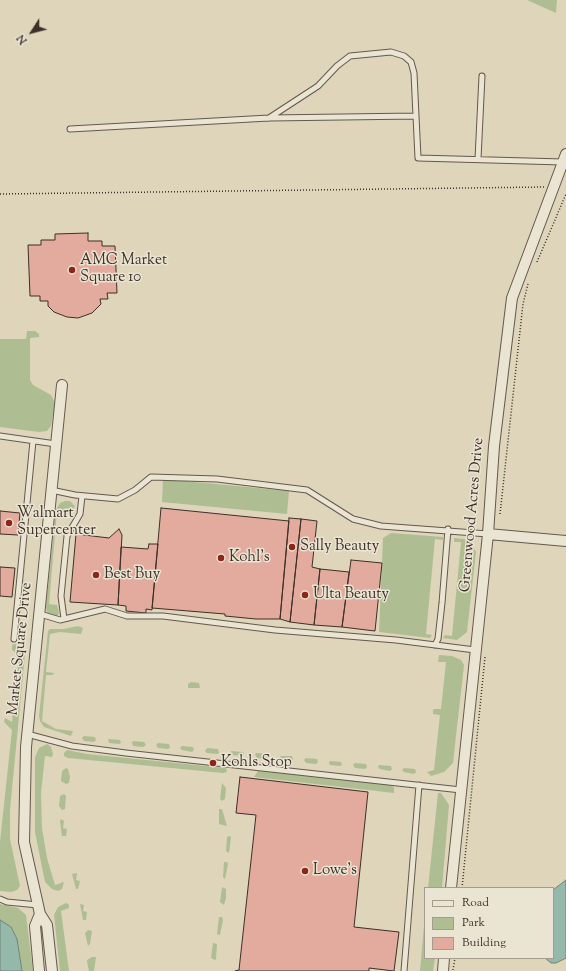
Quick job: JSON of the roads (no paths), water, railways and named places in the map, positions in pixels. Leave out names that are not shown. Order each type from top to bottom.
[{"type":"street","name":"Greenwood Acres Drive","points":[[451,887],[488,534],[494,446],[512,298],[565,158]]},
{"type":"street","name":"Market Square Drive","points":[[52,971],[47,926],[39,910],[24,842],[27,734],[62,385]]},
{"type":"street","points":[[488,534],[566,541]]},
{"type":"street","name":"Market Square Drive","points":[[39,910],[35,926],[39,971]]},
{"type":"street","points":[[443,971],[444,959]]},
{"type":"lane","points":[[269,118],[318,86],[337,66],[350,56],[392,52],[404,56],[411,62],[414,73],[418,158],[565,158]]},
{"type":"lane","points":[[478,159],[482,76]]},
{"type":"lane","points":[[70,129],[269,118],[416,116]]},
{"type":"lane","points":[[0,436],[56,444]]},
{"type":"lane","points":[[14,639],[33,441]]},
{"type":"lane","points":[[51,490],[82,496],[118,499],[135,490],[151,476],[217,479],[307,490],[353,519],[381,526],[448,529],[488,534]]},
{"type":"lane","points":[[64,619],[61,596],[67,536],[80,514],[82,496]]},
{"type":"lane","points":[[435,645],[438,640],[448,529]]},
{"type":"lane","points":[[40,614],[50,618],[64,619],[105,609],[127,616],[163,616],[275,630],[475,650]]},
{"type":"lane","points":[[27,734],[72,746],[461,790]]},
{"type":"lane","points":[[404,971],[419,785]]},
{"type":"lane","points":[[0,899],[39,910]]},
{"type":"place","name":"AMC Market Square 10","points":[[72,270]]},
{"type":"place","name":"Walmart Supercenter","points":[[9,523]]},
{"type":"place","name":"Sally Beauty","points":[[292,547]]},
{"type":"place","name":"Kohl's","points":[[221,558]]},
{"type":"place","name":"Best Buy","points":[[96,575]]},
{"type":"place","name":"Ulta Beauty","points":[[305,595]]},
{"type":"place","name":"Kohls Stop","points":[[213,763]]},
{"type":"place","name":"Lowe's","points":[[305,871]]}]
